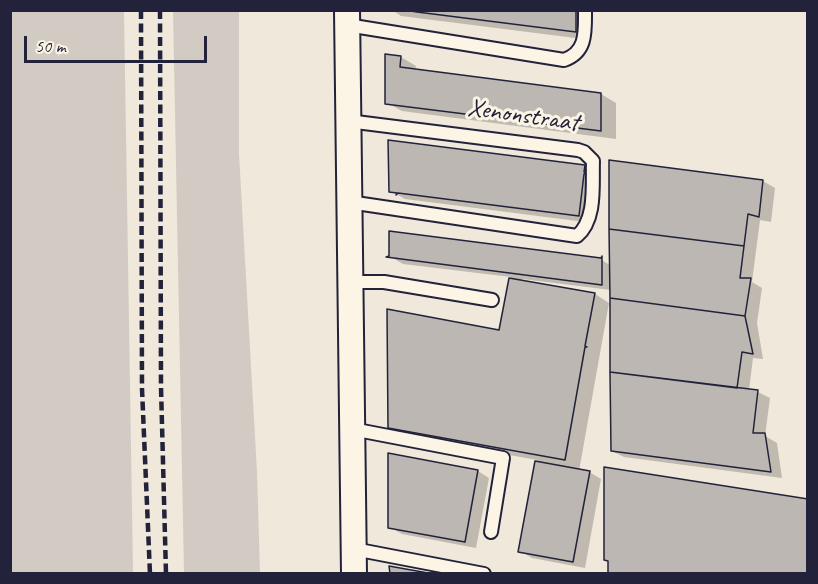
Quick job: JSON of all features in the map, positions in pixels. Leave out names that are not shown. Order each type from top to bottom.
[{"type":"street","points":[[347,18],[354,573]]},
{"type":"lane","points":[[347,18],[564,60],[572,57],[584,44],[585,10]]},
{"type":"lane","name":"Xenonstraat","points":[[348,121],[578,150],[584,152],[593,161],[590,215],[584,230],[577,236],[349,202]]},
{"type":"lane","points":[[351,282],[384,282],[492,300]]},
{"type":"lane","points":[[352,429],[503,458],[490,532]]},
{"type":"lane","points":[[354,549],[484,573]]},
{"type":"shaded area","points":[[10,11],[124,11],[133,573],[11,573]]},
{"type":"shaded area","points":[[173,11],[239,11],[239,154],[257,472],[260,573],[184,573]]},
{"type":"building","points":[[404,10],[576,10],[576,32],[417,12]]},
{"type":"building","points":[[385,54],[401,56],[400,67],[601,93],[601,131],[385,104]]},
{"type":"building","points":[[388,140],[585,165],[584,172],[587,174],[584,174],[579,216],[398,193],[396,195],[397,193],[389,192]]},
{"type":"building","points":[[609,160],[763,180],[759,217],[748,214],[744,246],[609,229]]},
{"type":"building","points":[[609,229],[744,246],[740,278],[751,278],[745,316],[610,298]]},
{"type":"building","points":[[389,231],[601,258],[602,256],[602,285],[386,257],[389,256]]},
{"type":"building","points":[[509,278],[595,293],[565,460],[388,428],[387,309],[499,330]]},
{"type":"building","points":[[610,298],[745,316],[753,354],[742,352],[737,388],[610,372]]},
{"type":"building","points":[[610,372],[758,390],[753,433],[765,433],[771,472],[611,451]]},
{"type":"building","points":[[388,453],[478,470],[465,542],[388,528]]},
{"type":"building","points":[[535,461],[590,471],[573,562],[518,552]]},
{"type":"building","points":[[604,467],[808,499],[808,574],[608,574],[608,561],[604,560]]},
{"type":"building","points":[[389,566],[428,573],[390,574]]},
{"type":"railway","points":[[141,10],[142,389],[150,574]]},
{"type":"railway","points":[[160,10],[161,387],[166,574]]}]
